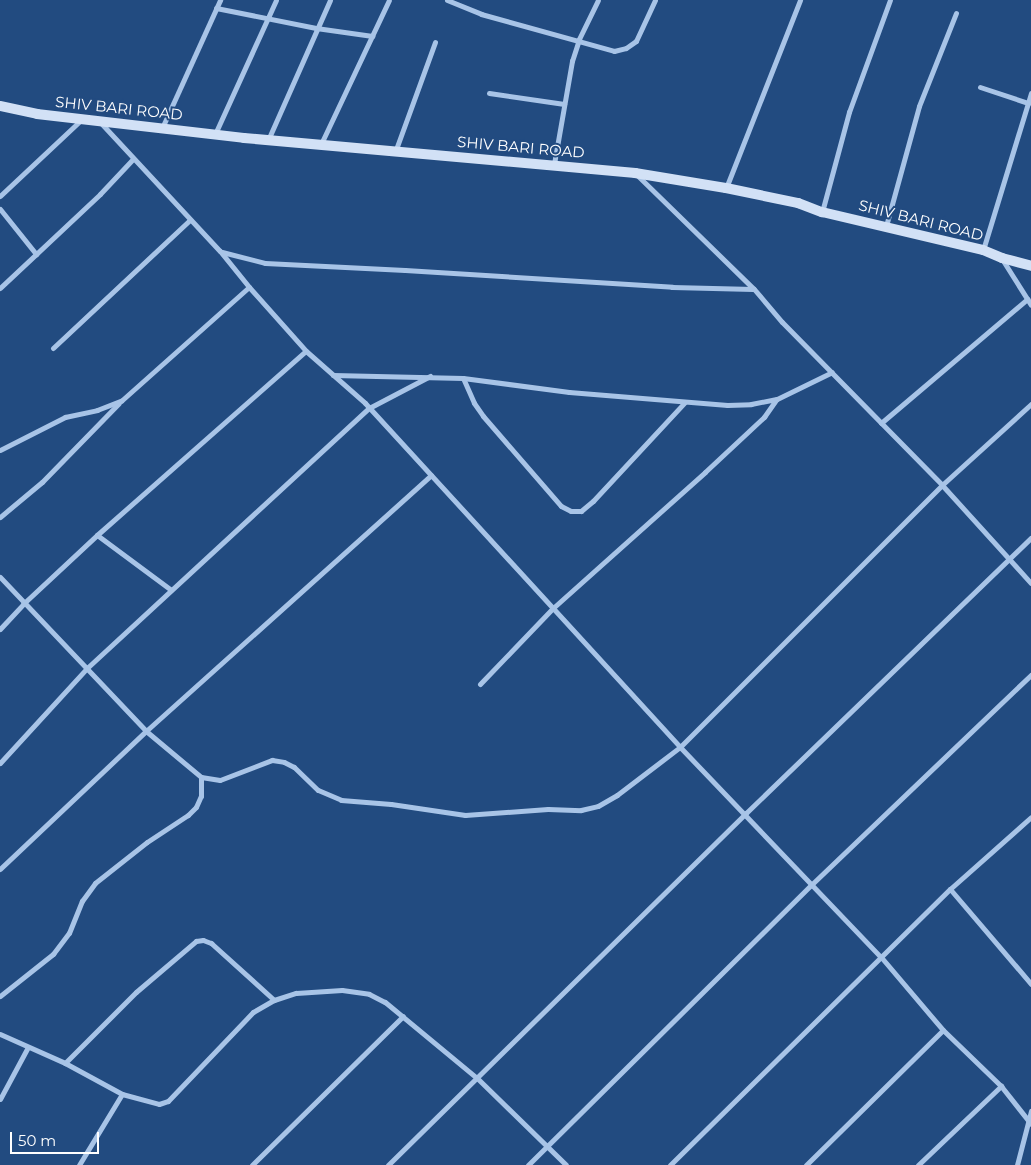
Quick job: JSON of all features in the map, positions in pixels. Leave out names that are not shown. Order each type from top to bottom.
[{"type":"street","points":[[162,128],[220,0]]},
{"type":"street","points":[[215,135],[276,0]]},
{"type":"street","points":[[268,141],[316,28],[330,0]]},
{"type":"street","points":[[320,146],[388,0]]},
{"type":"street","points":[[447,0],[498,19],[579,39],[614,51],[626,48],[636,41],[655,0]]},
{"type":"street","points":[[554,164],[572,61],[579,39],[598,0]]},
{"type":"street","points":[[726,188],[800,0]]},
{"type":"street","points":[[822,212],[848,112],[890,0]]},
{"type":"street","points":[[216,8],[316,28],[372,36]]},
{"type":"street","points":[[886,226],[920,106],[956,13]]},
{"type":"street","points":[[395,152],[435,42]]},
{"type":"street","points":[[980,87],[1028,103]]},
{"type":"street","points":[[488,93],[564,104]]},
{"type":"street","points":[[983,250],[1031,93]]},
{"type":"street","name":"SHIV BARI ROAD","points":[[0,106],[37,114],[82,120],[268,141],[554,164],[635,173],[726,188],[798,203],[822,212],[983,250],[1002,258],[1031,266]]},
{"type":"street","points":[[0,196],[82,120]]},
{"type":"street","points":[[100,122],[132,159],[220,251],[249,287],[306,350],[369,408],[680,746],[746,813],[811,885],[881,957],[943,1030],[1001,1086],[1030,1123]]},
{"type":"street","points":[[0,288],[100,194],[132,159]]},
{"type":"street","points":[[635,173],[754,289],[782,322],[942,485],[1031,583]]},
{"type":"street","points":[[0,209],[36,254]]},
{"type":"street","points":[[52,348],[190,220]]},
{"type":"street","points":[[220,251],[265,263],[395,269],[672,287],[754,289]]},
{"type":"street","points":[[1002,258],[1031,305]]},
{"type":"street","points":[[0,517],[42,482],[121,401],[249,287]]},
{"type":"street","points":[[882,423],[1027,299]]},
{"type":"street","points":[[0,629],[23,604],[97,535],[306,350]]},
{"type":"street","points":[[332,375],[463,378],[569,392],[727,405],[751,404],[777,399],[832,372]]},
{"type":"street","points":[[0,763],[87,668],[369,408],[430,376]]},
{"type":"street","points":[[463,378],[474,403],[483,416],[561,506],[571,511],[581,511],[593,501],[685,402]]},
{"type":"street","points":[[480,684],[553,608],[764,417],[777,399]]},
{"type":"street","points":[[0,450],[65,417],[97,410],[121,401]]},
{"type":"street","points":[[0,577],[23,604],[146,731],[201,777],[220,780],[272,760],[284,762],[294,768],[318,790],[341,800],[391,804],[465,815],[548,809],[581,810],[598,806],[617,795],[680,746],[942,485],[1031,404]]},
{"type":"street","points":[[0,870],[146,731],[431,475]]},
{"type":"street","points":[[97,535],[171,590]]},
{"type":"street","points":[[388,1165],[746,813],[1031,538]]},
{"type":"street","points":[[528,1165],[811,885],[1031,675]]},
{"type":"street","points":[[0,996],[53,954],[69,933],[82,901],[95,883],[147,842],[188,815],[196,807],[201,796],[201,777]]},
{"type":"street","points":[[670,1165],[950,889],[1031,818]]},
{"type":"street","points":[[950,889],[1031,984]]},
{"type":"street","points":[[65,1063],[136,992],[196,941],[203,940],[211,943],[274,1000]]},
{"type":"street","points":[[0,1034],[65,1063],[122,1094],[159,1104],[168,1101],[253,1012],[274,1000],[296,993],[342,990],[369,994],[385,1002],[403,1016],[477,1078],[566,1165]]},
{"type":"street","points":[[252,1165],[403,1016]]},
{"type":"street","points":[[806,1165],[943,1030]]},
{"type":"street","points":[[0,1099],[28,1047]]},
{"type":"street","points":[[918,1165],[1001,1086]]},
{"type":"street","points":[[79,1165],[122,1094]]},
{"type":"street","points":[[1017,1165],[1030,1123],[1031,1111]]}]
